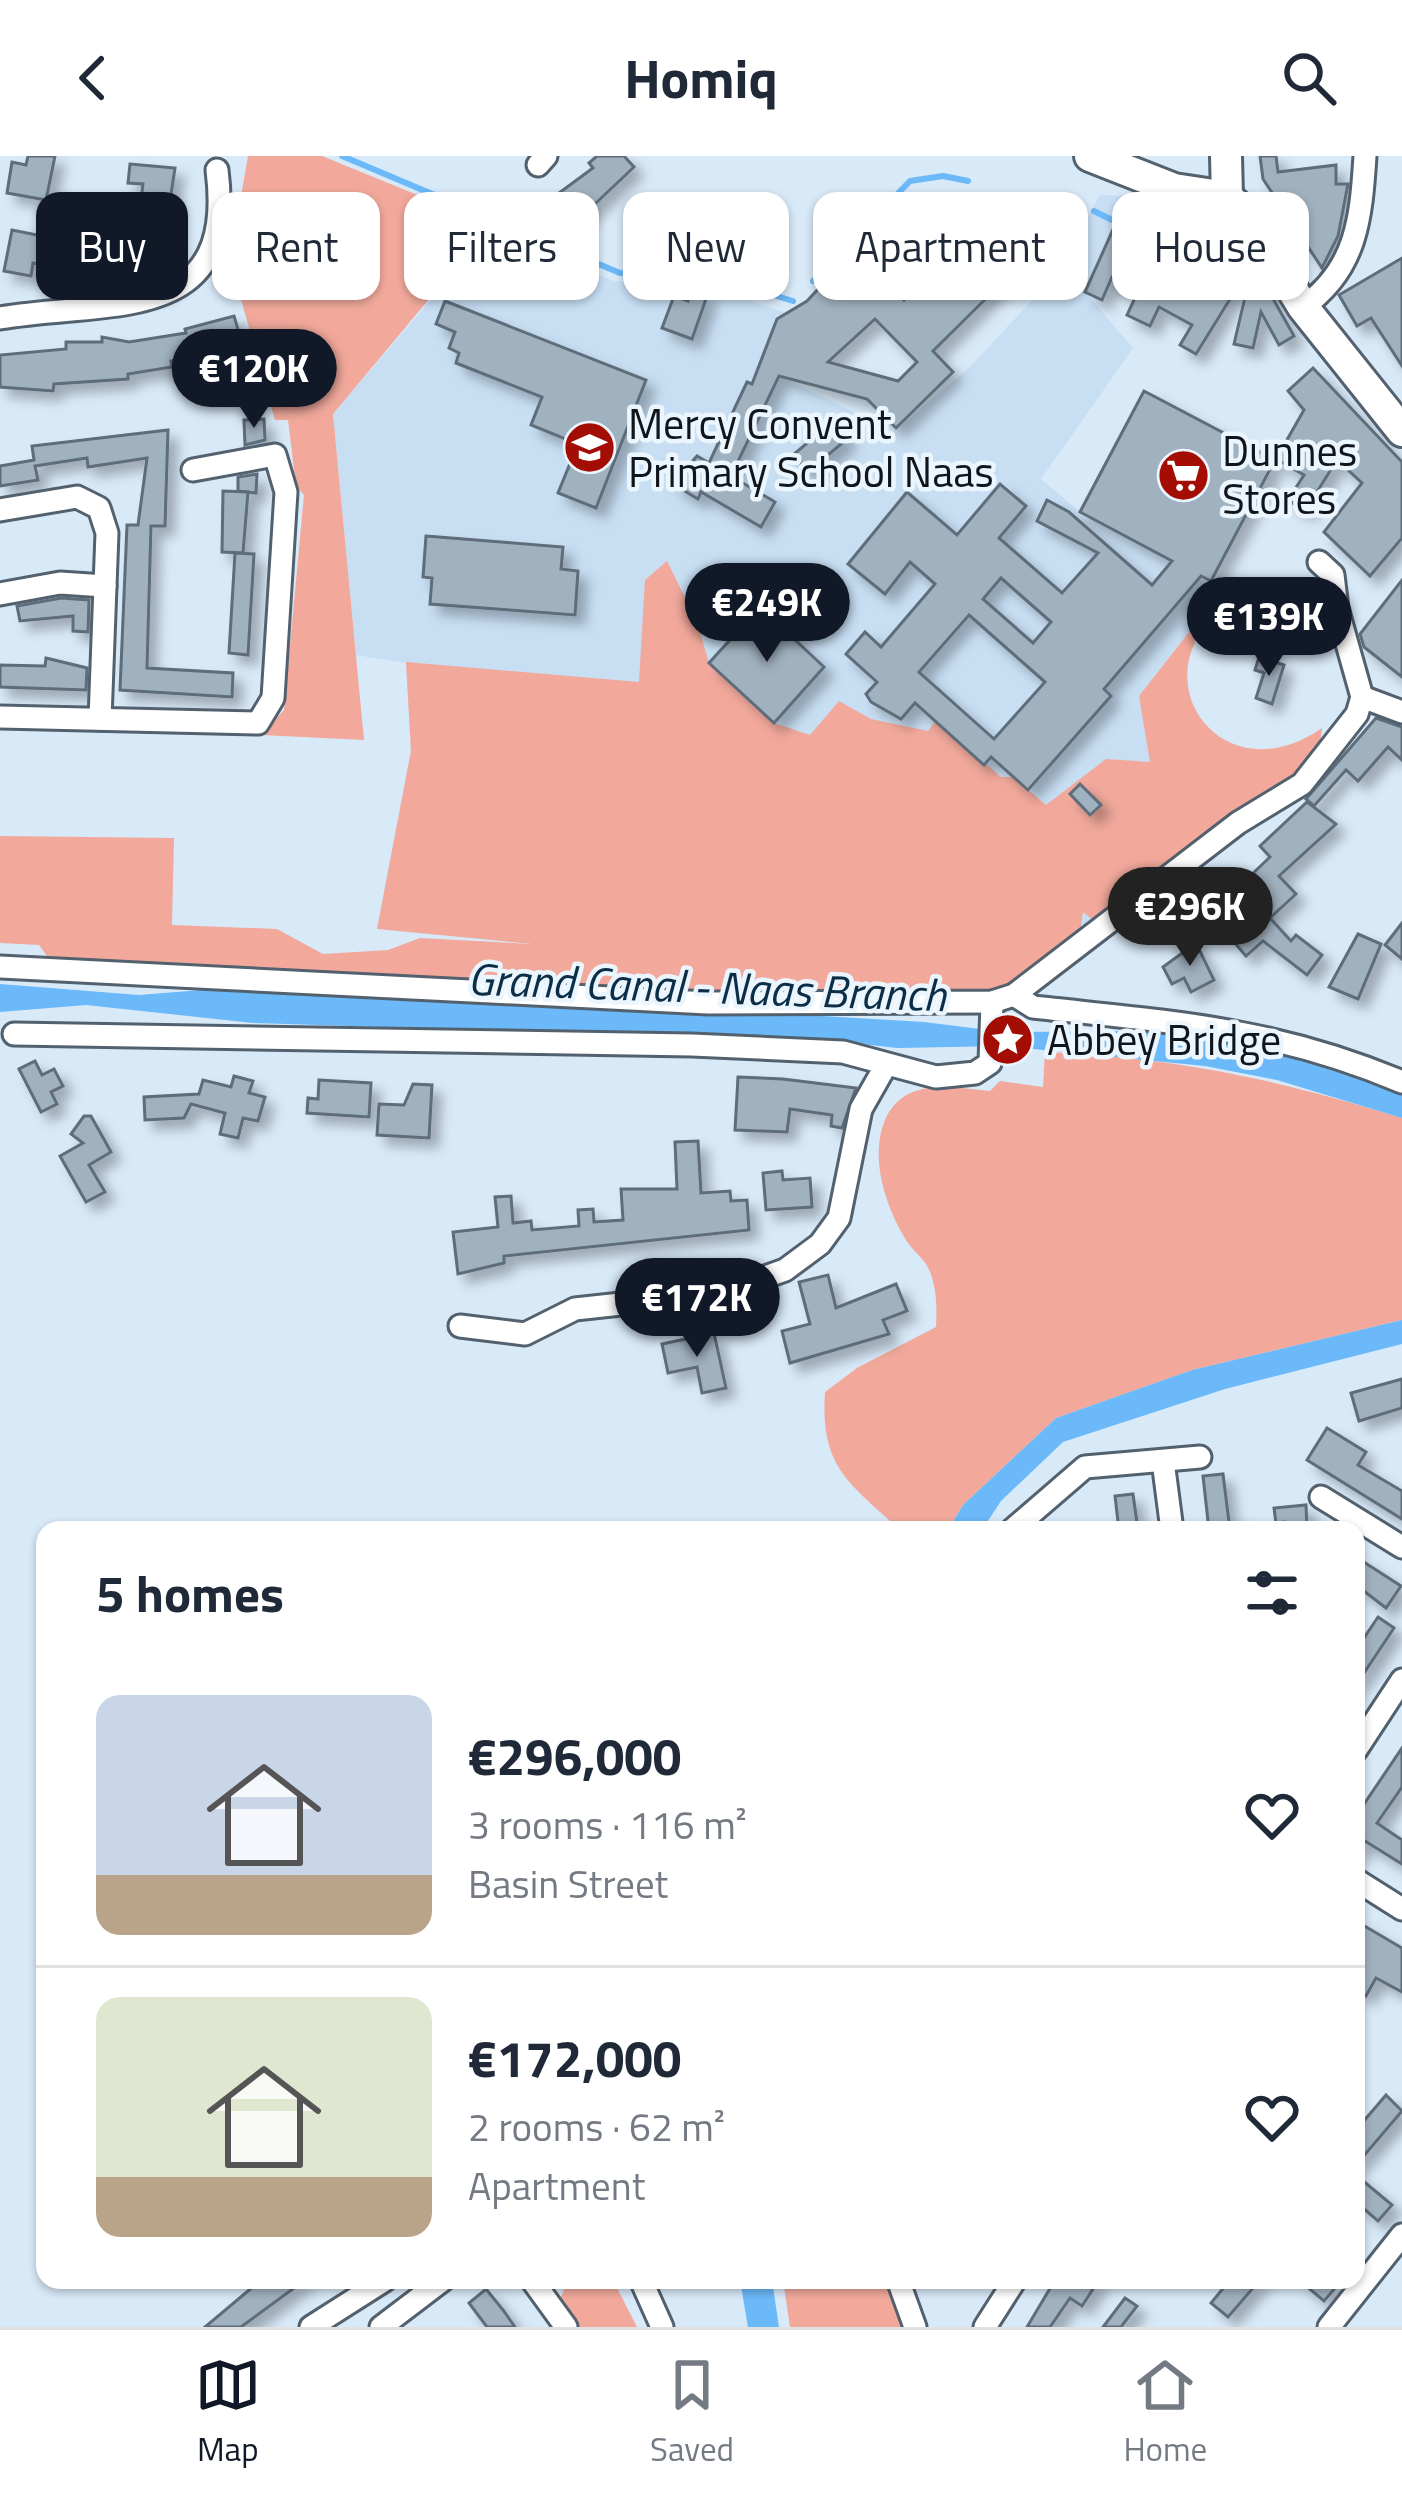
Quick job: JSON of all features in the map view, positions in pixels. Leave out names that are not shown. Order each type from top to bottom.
[{"type":"main road","points":[[1090,156],[1174,189],[1194,192]]},
{"type":"main road","points":[[1226,156],[1227,192]]},
{"type":"main road","points":[[1299,300],[1402,431]]},
{"type":"street","points":[[1303,307],[1326,291],[1350,257],[1361,218],[1365,156]]},
{"type":"street","points":[[0,318],[161,296],[191,281],[218,240],[222,210],[217,170]]},
{"type":"street","points":[[0,717],[258,723],[273,698],[286,493],[275,455],[193,470]]},
{"type":"street","points":[[0,510],[76,497],[99,508],[107,533],[100,719]]},
{"type":"street","points":[[14,1034],[692,1045],[843,1052],[936,1077],[975,1073],[990,1063],[1000,1004],[1238,824],[1302,784],[1357,714],[1362,698],[1336,608],[1333,574],[1319,562]]},
{"type":"street","points":[[0,594],[60,584],[105,586]]},
{"type":"street","points":[[1362,698],[1398,701]]},
{"type":"street","points":[[0,968],[708,1003],[1000,1004],[1212,1024],[1282,1039],[1402,1082]]},
{"type":"street","points":[[460,1326],[525,1334],[575,1309],[685,1298],[734,1288],[784,1270],[820,1244],[839,1218],[861,1109],[886,1065]]},
{"type":"street","points":[[1022,1521],[1085,1466],[1200,1457]]},
{"type":"street","points":[[1163,1461],[1171,1521]]},
{"type":"street","points":[[1321,1497],[1360,1521]]},
{"type":"street","points":[[1365,1524],[1402,1547]]},
{"type":"street","points":[[1365,1736],[1402,1680]]},
{"type":"street","points":[[1365,1886],[1402,1909]]},
{"type":"street","points":[[1365,2282],[1402,2236]]},
{"type":"street","points":[[311,2327],[371,2289]]},
{"type":"street","points":[[381,2327],[431,2289]]},
{"type":"street","points":[[539,2289],[566,2327]]},
{"type":"street","points":[[644,2289],[662,2327]]},
{"type":"street","points":[[901,2289],[915,2327]]},
{"type":"street","points":[[985,2327],[1009,2289]]},
{"type":"street","points":[[1329,2327],[1359,2289]]},
{"type":"shaded area","points":[[248,156],[322,156],[410,192],[404,192],[404,300],[428,300],[333,414],[364,740],[261,735],[284,710],[304,495],[296,486],[288,420],[275,420],[241,300],[380,300],[380,192],[242,192]]},
{"type":"shaded area","points":[[1100,195],[1112,195],[1112,232],[1088,285],[1088,216]]},
{"type":"shaded area","points":[[599,275],[623,282],[623,300],[749,300],[786,313],[760,366],[873,422],[886,438],[969,368],[1032,300],[1088,300],[1088,296],[1133,348],[1041,479],[1080,512],[1188,569],[1218,595],[1139,696],[1182,854],[1080,933],[377,929],[411,751],[406,663],[356,655],[333,414],[431,300],[599,300]]},
{"type":"shaded area","points":[[667,561],[697,622],[709,663],[774,723],[810,735],[839,701],[871,719],[928,731],[936,720],[1001,777],[1013,777],[1046,805],[1106,759],[1150,762],[1139,696],[1218,595],[1233,600],[1203,629],[1189,660],[1189,691],[1200,718],[1221,738],[1250,748],[1284,746],[1322,728],[1319,752],[1268,796],[1093,920],[1083,912],[1080,933],[994,993],[937,995],[928,986],[880,997],[880,1013],[52,963],[39,945],[0,943],[0,836],[174,838],[172,925],[277,929],[323,954],[388,950],[420,938],[532,944],[377,929],[411,751],[406,662],[639,682],[645,580]]},
{"type":"shaded area","points":[[1045,1052],[1139,1059],[1312,1092],[1402,1118],[1402,1320],[1192,1370],[1056,1418],[963,1505],[953,1521],[890,1521],[841,1471],[827,1438],[825,1417],[825,1392],[857,1368],[936,1327],[930,1272],[893,1215],[879,1167],[885,1120],[904,1097],[930,1088],[990,1091],[1000,1081],[1043,1087]]},
{"type":"shaded area","points":[[564,2289],[618,2289],[637,2327],[572,2327],[558,2304]]},
{"type":"shaded area","points":[[784,2289],[890,2289],[901,2327],[790,2327]]},
{"type":"water","points":[[0,984],[139,995],[214,989],[636,1005],[924,1022],[1004,1032],[1148,1031],[1267,1048],[1402,1091],[1402,1118],[1277,1080],[1205,1066],[1003,1046],[897,1048],[835,1041],[253,1023],[86,1005],[0,1012]]},
{"type":"water","points":[[1402,1320],[1402,1344],[1225,1389],[1063,1442],[1001,1501],[988,1521],[953,1521],[963,1505],[1056,1418],[1192,1370]]},
{"type":"water","points":[[742,2289],[773,2289],[779,2327],[748,2327]]},
{"type":"building","points":[[28,156],[55,156],[48,192],[36,192],[36,198],[7,193],[12,162],[26,165]]},
{"type":"building","points":[[597,156],[624,156],[634,167],[599,200],[599,192],[560,192],[593,168],[589,163]]},
{"type":"building","points":[[1260,156],[1276,156],[1278,172],[1336,165],[1336,184],[1348,184],[1338,236],[1322,268],[1309,248],[1309,192],[1272,192],[1263,179]]},
{"type":"building","points":[[130,164],[175,168],[171,192],[142,192],[143,184],[128,183]]},
{"type":"building","points":[[12,230],[36,235],[31,276],[4,271]]},
{"type":"building","points":[[1112,232],[1112,277],[1102,300],[1088,293]]},
{"type":"building","points":[[1402,258],[1402,366],[1371,318],[1357,326],[1339,295]]},
{"type":"building","points":[[813,295],[813,300],[985,300],[933,351],[953,372],[896,428],[867,399],[779,376],[731,476],[775,502],[761,527],[701,492],[698,499],[673,484],[697,456],[709,463],[747,382],[752,384],[777,319]],"holes":[[[875,319],[917,362],[898,381],[828,362]]]},
{"type":"building","points":[[672,300],[706,300],[692,339],[662,328]]},
{"type":"building","points":[[1134,300],[1229,300],[1196,354],[1180,345],[1192,325],[1159,307],[1150,326],[1127,315]]},
{"type":"building","points":[[1244,300],[1274,300],[1294,336],[1279,345],[1261,312],[1253,348],[1234,344]]},
{"type":"building","points":[[445,301],[646,380],[596,508],[558,493],[578,444],[531,425],[542,397],[456,363],[459,353],[449,348],[455,332],[436,324]]},
{"type":"building","points":[[234,316],[242,343],[171,361],[172,367],[128,374],[128,379],[54,384],[53,391],[0,387],[0,355],[66,349],[66,342],[102,342],[102,337],[129,342],[186,333],[185,329]]},
{"type":"building","points":[[1313,368],[1402,462],[1402,538],[1370,576],[1324,532],[1362,483],[1337,460],[1305,511],[1288,500],[1304,475],[1276,459],[1304,410],[1288,391]]},
{"type":"building","points":[[1144,391],[1275,460],[1211,581],[1201,576],[1104,689],[1111,696],[1028,790],[991,757],[984,765],[915,703],[901,719],[871,702],[866,694],[877,682],[846,654],[865,632],[881,647],[935,584],[910,562],[885,594],[848,564],[907,492],[957,535],[1000,484],[1026,506],[999,538],[1062,593],[1098,553],[1037,521],[1047,500],[1069,512],[1152,585],[1172,561],[1080,512]],"holes":[[[1001,578],[1051,622],[1033,643],[983,599]],[[969,615],[1045,682],[994,739],[919,672]]]},
{"type":"building","points":[[264,419],[265,440],[245,445],[244,420]]},
{"type":"building","points":[[832,422],[847,439],[808,472],[793,455]]},
{"type":"building","points":[[168,430],[165,526],[151,526],[147,668],[233,673],[232,697],[120,690],[127,525],[138,525],[147,458],[88,467],[87,458],[35,466],[38,480],[0,486],[0,466],[34,460],[32,446]]},
{"type":"building","points":[[257,474],[256,493],[238,491],[238,477]]},
{"type":"building","points":[[223,491],[248,492],[243,553],[222,552]]},
{"type":"building","points":[[426,536],[563,547],[561,569],[578,571],[575,615],[430,604],[432,578],[423,577]]},
{"type":"building","points":[[235,553],[254,554],[248,655],[229,653]]},
{"type":"building","points":[[1402,580],[1402,677],[1364,647],[1360,634]]},
{"type":"building","points":[[61,598],[89,600],[88,632],[73,631],[73,616],[20,621],[17,606]]},
{"type":"building","points":[[760,607],[824,667],[774,723],[709,663]]},
{"type":"building","points":[[1259,657],[1284,665],[1272,704],[1256,698],[1264,673],[1255,670]]},
{"type":"building","points":[[46,658],[87,668],[86,690],[0,687],[0,665],[45,666]]},
{"type":"building","points":[[1376,718],[1402,727],[1402,760],[1388,747],[1358,781],[1346,770],[1314,806],[1306,799]]},
{"type":"building","points":[[1080,784],[1101,805],[1090,815],[1070,794]]},
{"type":"building","points":[[1307,802],[1336,824],[1279,876],[1296,894],[1270,918],[1291,941],[1296,935],[1322,955],[1307,975],[1263,941],[1246,956],[1233,941],[1244,932],[1225,911],[1255,884],[1249,877],[1270,857],[1260,846]]},
{"type":"building","points":[[1402,923],[1402,959],[1385,945]]},
{"type":"building","points":[[1358,934],[1381,944],[1358,999],[1329,987]]},
{"type":"building","points":[[1196,943],[1214,980],[1191,992],[1184,978],[1172,984],[1163,967]]},
{"type":"building","points":[[35,1061],[42,1075],[54,1069],[63,1086],[51,1092],[57,1104],[41,1112],[19,1069]]},
{"type":"building","points":[[234,1076],[253,1081],[249,1093],[265,1097],[258,1121],[243,1118],[238,1138],[220,1134],[225,1113],[191,1104],[184,1118],[145,1120],[144,1097],[199,1094],[203,1080],[231,1087]]},
{"type":"building","points":[[738,1077],[856,1088],[842,1128],[831,1126],[832,1115],[790,1109],[787,1132],[735,1130]]},
{"type":"building","points":[[319,1080],[371,1083],[369,1117],[307,1113],[308,1098],[318,1099]]},
{"type":"building","points":[[413,1084],[432,1085],[429,1138],[377,1135],[379,1104],[404,1105]]},
{"type":"building","points":[[84,1116],[91,1116],[111,1152],[89,1165],[105,1192],[86,1202],[60,1156],[83,1143],[71,1134]]},
{"type":"building","points":[[698,1141],[701,1193],[730,1191],[731,1201],[747,1200],[749,1230],[504,1256],[504,1263],[458,1274],[453,1232],[498,1227],[495,1197],[511,1196],[513,1223],[531,1221],[532,1230],[579,1226],[578,1210],[593,1209],[594,1222],[623,1220],[621,1189],[677,1189],[675,1142]]},
{"type":"building","points":[[782,1171],[783,1180],[810,1178],[812,1207],[766,1210],[763,1173]]},
{"type":"building","points":[[828,1275],[836,1308],[896,1284],[907,1311],[883,1320],[889,1334],[790,1363],[782,1331],[810,1324],[799,1282]]},
{"type":"building","points":[[714,1333],[726,1388],[702,1393],[697,1367],[668,1373],[662,1344]]},
{"type":"building","points":[[1402,1379],[1402,1408],[1359,1421],[1351,1393]]},
{"type":"building","points":[[1327,1428],[1366,1452],[1358,1465],[1402,1491],[1402,1519],[1307,1460]]},
{"type":"building","points":[[1223,1474],[1229,1521],[1208,1521],[1203,1476]]},
{"type":"building","points":[[1133,1494],[1137,1521],[1118,1521],[1115,1496]]},
{"type":"building","points":[[1306,1505],[1307,1521],[1276,1521],[1274,1508]]},
{"type":"building","points":[[1365,1563],[1401,1586],[1386,1608],[1365,1592]]},
{"type":"building","points":[[1378,1617],[1394,1628],[1365,1672],[1365,1636]]},
{"type":"building","points":[[1402,1748],[1402,1787],[1377,1823],[1402,1840],[1402,1864],[1365,1841],[1365,1803]]},
{"type":"building","points":[[1365,1926],[1402,1948],[1402,1992],[1376,1978],[1366,1996]]},
{"type":"building","points":[[1386,2095],[1402,2111],[1365,2154],[1365,2120]]},
{"type":"building","points":[[1365,2182],[1392,2205],[1378,2221],[1365,2210]]},
{"type":"building","points":[[250,2289],[293,2289],[241,2327],[205,2327]]},
{"type":"building","points":[[486,2289],[515,2327],[487,2327],[469,2303]]},
{"type":"building","points":[[1050,2289],[1093,2289],[1082,2306],[1070,2298],[1050,2327],[1027,2327]]},
{"type":"building","points":[[1223,2289],[1252,2289],[1228,2317],[1211,2303]]},
{"type":"building","points":[[1310,2289],[1334,2289],[1324,2301]]},
{"type":"building","points":[[1125,2298],[1137,2306],[1121,2327],[1103,2327]]},
{"type":"waterway","points":[[342,156],[620,273],[738,284],[793,301]]},
{"type":"waterway","points":[[899,192],[910,181],[943,176],[968,181]]},
{"type":"waterway","points":[[1094,211],[1112,220]]},
{"type":"place","name":"Mercy Convent Primary School Naas","points":[[589,448]]},
{"type":"place","name":"Dunnes Stores","points":[[1183,475]]},
{"type":"place","name":"Abbey Bridge","points":[[1008,1040]]},
{"type":"water label","name":"Grand Canal - Naas Branch","points":[[707,987]]}]
